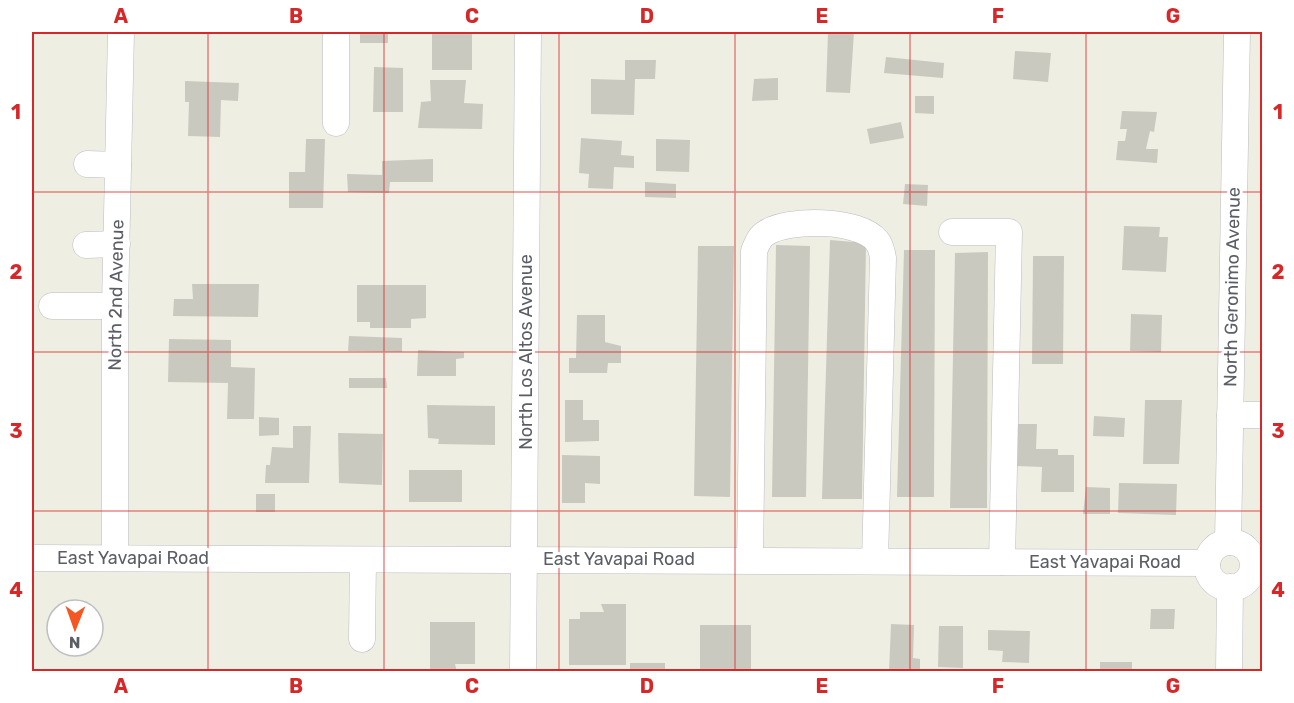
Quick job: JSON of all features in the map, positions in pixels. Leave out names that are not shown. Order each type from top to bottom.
[{"type":"street","name":"North 2nd Avenue","points":[[115,558],[115,306],[121,32]]},
{"type":"street","points":[[336,32],[336,123]]},
{"type":"street","name":"North Los Altos Avenue","points":[[523,672],[528,32]]},
{"type":"street","name":"North Geronimo Avenue","points":[[1228,542],[1237,32]]},
{"type":"street","points":[[87,164],[118,165]]},
{"type":"street","points":[[750,560],[754,252],[758,240],[775,228],[829,224],[856,227],[867,233],[876,240],[883,258],[875,561]]},
{"type":"street","points":[[952,232],[1009,232],[1002,562]]},
{"type":"street","points":[[86,245],[117,244]]},
{"type":"street","points":[[52,306],[115,306]]},
{"type":"street","points":[[1230,415],[1263,415]]},
{"type":"street","points":[[1228,542],[1243,546],[1258,568],[1245,582],[1230,587],[1212,580],[1207,563],[1214,549],[1228,542]]},
{"type":"street","name":"East Yavapai Road","points":[[32,558],[1207,563]]},
{"type":"street","points":[[362,639],[363,560]]},
{"type":"street","points":[[1229,672],[1230,587]]},
{"type":"building","points":[[360,32],[388,32],[388,43],[360,43]]},
{"type":"building","points":[[432,32],[472,32],[472,70],[432,70]]},
{"type":"building","points":[[828,32],[854,32],[850,93],[826,92]]},
{"type":"building","points":[[1015,51],[1051,53],[1048,82],[1013,79]]},
{"type":"building","points":[[886,57],[944,63],[943,78],[884,73]]},
{"type":"building","points":[[625,60],[656,60],[655,79],[635,79],[634,115],[591,114],[591,79],[625,80]]},
{"type":"building","points":[[374,67],[403,68],[403,112],[373,112]]},
{"type":"building","points":[[778,78],[778,100],[752,101],[754,79]]},
{"type":"building","points":[[430,80],[466,80],[464,103],[483,104],[482,129],[418,128],[421,102],[431,101]]},
{"type":"building","points":[[185,81],[239,83],[238,101],[221,100],[220,137],[188,136],[189,102],[185,102]]},
{"type":"building","points":[[915,96],[934,96],[934,114],[915,113]]},
{"type":"building","points":[[1122,111],[1157,112],[1154,132],[1150,131],[1146,149],[1158,149],[1157,163],[1116,160],[1118,141],[1125,141],[1127,129],[1120,129]]},
{"type":"building","points":[[901,122],[904,138],[870,144],[867,129]]},
{"type":"building","points":[[581,138],[622,141],[621,155],[634,156],[634,168],[614,167],[613,189],[588,188],[589,174],[579,173]]},
{"type":"building","points":[[306,139],[325,139],[323,208],[289,208],[289,172],[305,172]]},
{"type":"building","points":[[656,139],[690,140],[689,172],[656,171]]},
{"type":"building","points":[[433,159],[433,182],[390,182],[389,193],[348,192],[347,174],[382,175],[382,161]]},
{"type":"building","points":[[645,182],[676,184],[676,198],[645,197]]},
{"type":"building","points":[[905,184],[928,185],[927,206],[903,204]]},
{"type":"building","points":[[1124,226],[1160,227],[1159,237],[1168,237],[1166,272],[1122,270]]},
{"type":"building","points":[[830,240],[866,243],[862,499],[822,499]]},
{"type":"building","points":[[776,245],[810,246],[806,497],[772,497]]},
{"type":"building","points":[[698,246],[734,246],[730,497],[694,496]]},
{"type":"building","points":[[904,250],[935,250],[934,497],[897,497]]},
{"type":"building","points":[[988,252],[987,508],[950,508],[955,253]]},
{"type":"building","points":[[1033,256],[1064,256],[1063,364],[1032,364]]},
{"type":"building","points":[[192,284],[259,284],[258,317],[173,316],[174,299],[193,299]]},
{"type":"building","points":[[357,285],[426,285],[426,318],[411,319],[411,328],[370,328],[370,322],[357,322]]},
{"type":"building","points":[[1131,314],[1162,315],[1161,352],[1130,351]]},
{"type":"building","points":[[577,315],[605,315],[605,342],[621,346],[621,363],[608,363],[607,373],[569,373],[569,358],[576,358]]},
{"type":"building","points":[[349,336],[402,338],[402,352],[348,351]]},
{"type":"building","points":[[169,339],[231,340],[231,367],[255,368],[254,419],[227,419],[228,383],[168,382]]},
{"type":"building","points":[[418,350],[464,352],[464,358],[456,359],[456,376],[417,376]]},
{"type":"building","points":[[349,378],[386,378],[387,388],[349,388]]},
{"type":"building","points":[[565,400],[583,400],[583,420],[599,420],[599,441],[565,442]]},
{"type":"building","points":[[1145,400],[1182,400],[1179,464],[1143,464]]},
{"type":"building","points":[[427,405],[495,406],[495,445],[438,444],[439,439],[428,438]]},
{"type":"building","points":[[1094,416],[1125,418],[1124,437],[1093,436]]},
{"type":"building","points":[[259,417],[279,418],[279,435],[259,436]]},
{"type":"building","points":[[1018,424],[1037,424],[1036,449],[1058,449],[1058,455],[1074,455],[1074,492],[1041,492],[1042,467],[1017,466]]},
{"type":"building","points":[[293,426],[311,426],[309,483],[265,483],[266,465],[270,465],[272,447],[293,448]]},
{"type":"building","points":[[338,433],[383,434],[382,485],[339,483]]},
{"type":"building","points":[[562,455],[600,456],[600,484],[585,483],[585,503],[562,503]]},
{"type":"building","points":[[409,470],[462,470],[462,502],[409,502]]},
{"type":"building","points":[[1119,483],[1177,484],[1176,515],[1118,513]]},
{"type":"building","points":[[1086,487],[1110,488],[1110,514],[1083,514]]},
{"type":"building","points":[[256,494],[275,494],[275,512],[256,512]]},
{"type":"building","points":[[601,604],[626,604],[626,665],[569,665],[569,619],[580,619],[580,612],[604,612]]},
{"type":"building","points":[[1151,609],[1175,609],[1174,629],[1150,629]]},
{"type":"building","points":[[430,622],[475,622],[475,664],[455,664],[457,672],[430,672]]},
{"type":"building","points":[[891,624],[914,625],[913,658],[920,659],[920,672],[889,672]]},
{"type":"building","points":[[700,625],[751,625],[751,671],[700,670]]},
{"type":"building","points":[[939,626],[963,626],[963,668],[938,667]]},
{"type":"building","points":[[988,630],[1030,631],[1029,663],[1002,662],[1003,651],[988,650]]},
{"type":"building","points":[[1100,662],[1132,662],[1132,672],[1100,672]]},
{"type":"building","points":[[630,663],[665,663],[665,672],[630,672]]}]
